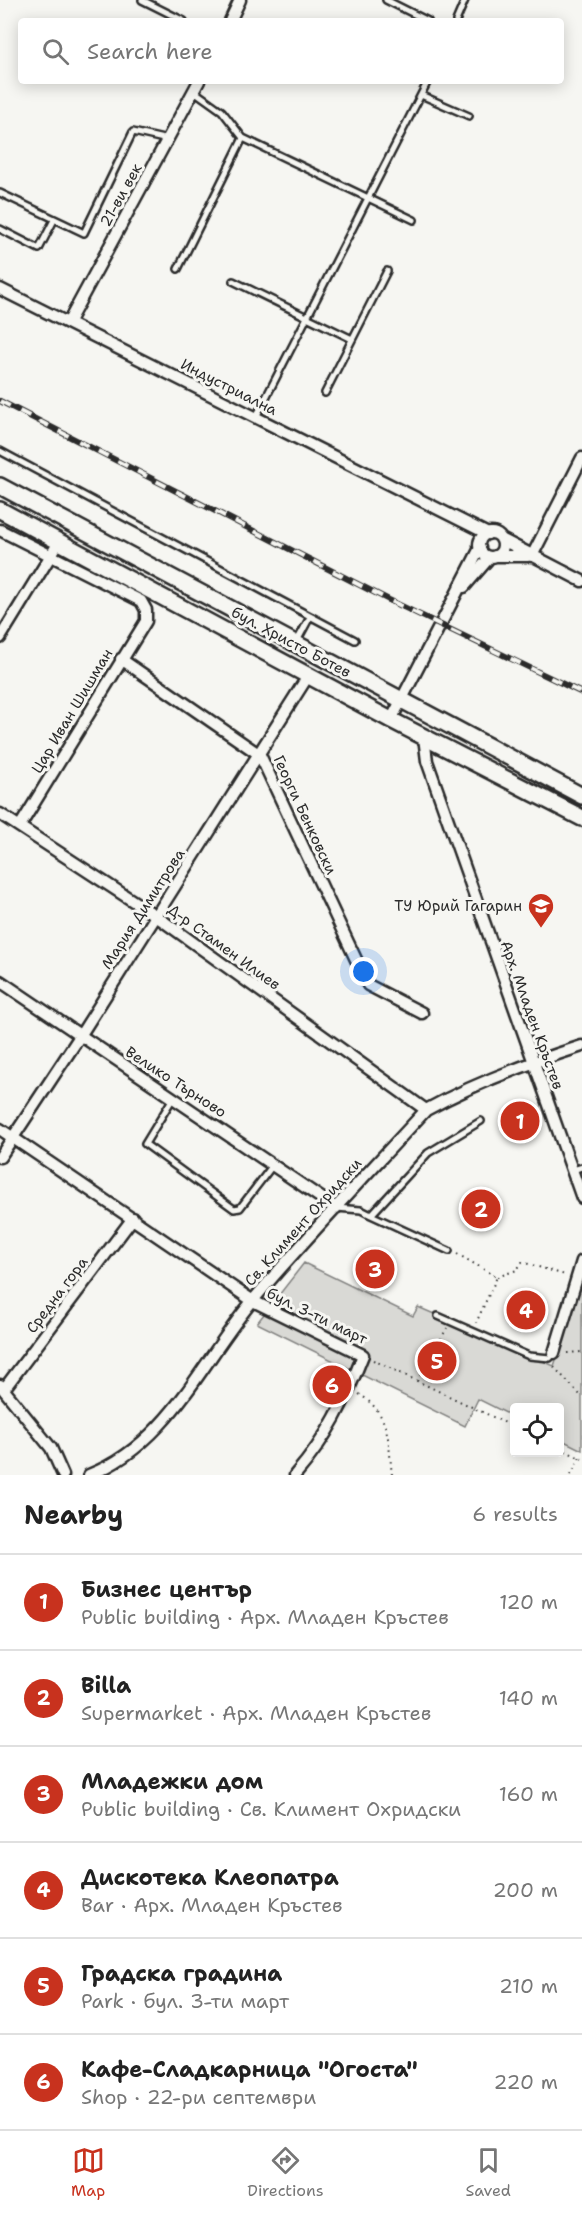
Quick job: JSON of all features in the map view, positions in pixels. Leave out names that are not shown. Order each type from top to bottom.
[{"type":"main road","name":"бул. Христо Ботев","points":[[0,486],[582,796]]},
{"type":"main road","name":"бул. Христо Ботев","points":[[0,510],[391,720],[582,818]]},
{"type":"street","points":[[231,18],[240,0]]},
{"type":"street","name":"21-ви век","points":[[68,323],[196,86]]},
{"type":"street","name":"Индустриална","points":[[0,289],[488,534]]},
{"type":"street","points":[[532,556],[582,458]]},
{"type":"street","name":"Индустриална","points":[[444,511],[480,545]]},
{"type":"street","points":[[0,530],[51,556]]},
{"type":"street","points":[[391,720],[480,545],[488,534],[495,534],[582,581]]},
{"type":"street","points":[[451,603],[492,556],[502,549],[501,539]]},
{"type":"street","points":[[0,638],[59,542]]},
{"type":"street","points":[[480,545],[483,554],[492,556],[532,556]]},
{"type":"street","name":"Цар Иван Шишман","points":[[20,826],[146,621],[146,610],[141,601],[51,556]]},
{"type":"street","name":"Георги Бенковски","points":[[122,659],[260,755],[369,985],[422,1013]]},
{"type":"street","name":"Мария Димитрова","points":[[1,1154],[80,1036],[308,676]]},
{"type":"street","name":"Арх. Младен Кръстев","points":[[424,737],[427,761],[532,1062],[578,1168],[582,1198]]},
{"type":"street","name":"Д-р Стамен Илиев","points":[[0,814],[156,916],[426,1110]]},
{"type":"street","name":"Велико Търново","points":[[0,981],[336,1208]]},
{"type":"street","name":"Св. Климент Охридски","points":[[89,1475],[132,1452],[150,1436],[194,1384],[253,1300],[426,1110],[450,1096],[532,1062],[582,1046]]},
{"type":"street","name":"бул. 3-ти март","points":[[0,1129],[253,1300],[363,1355]]},
{"type":"street","name":"Средна гора","points":[[2,1387],[133,1218]]},
{"type":"street","points":[[554,1353],[582,1261]]},
{"type":"street","points":[[295,1475],[326,1437],[363,1355]]},
{"type":"street","points":[[2,1387],[51,1448],[63,1475]]},
{"type":"lane","points":[[142,0],[178,18]]},
{"type":"lane","points":[[386,0],[422,18]]},
{"type":"lane","points":[[457,18],[465,0]]},
{"type":"lane","points":[[256,417],[426,84]]},
{"type":"lane","points":[[196,86],[222,111],[243,138],[414,220]]},
{"type":"lane","points":[[421,95],[469,116]]},
{"type":"lane","points":[[0,193],[84,233],[133,132],[168,140]]},
{"type":"lane","points":[[178,269],[243,138]]},
{"type":"lane","points":[[0,229],[39,249],[54,220]]},
{"type":"lane","points":[[325,393],[387,271]]},
{"type":"lane","points":[[233,281],[352,339]]},
{"type":"lane","points":[[0,451],[355,640]]},
{"type":"lane","points":[[295,644],[310,617]]},
{"type":"lane","points":[[173,1098],[145,1144],[234,1209],[240,1208],[274,1164]]},
{"type":"lane","points":[[371,1215],[428,1153],[481,1121]]},
{"type":"lane","points":[[336,1208],[361,1210],[449,1251]]},
{"type":"lane","points":[[438,1316],[529,1356],[550,1358],[554,1353]]},
{"type":"path","points":[[449,1251],[497,1277]]},
{"type":"path","points":[[473,1331],[497,1277],[517,1270],[522,1262],[569,1276],[578,1273]]},
{"type":"path","points":[[417,1381],[450,1321]]},
{"type":"path","points":[[554,1353],[582,1352]]},
{"type":"path","name":"бул. 3-ти март","points":[[363,1355],[510,1424]]},
{"type":"path","points":[[542,1358],[554,1366],[582,1397]]},
{"type":"path","points":[[350,1388],[377,1406],[383,1416],[392,1475]]},
{"type":"path","points":[[564,1450],[581,1458],[571,1475]]},
{"type":"shaded area","points":[[304,1263],[413,1316],[418,1307],[554,1366],[582,1282],[582,1450],[564,1441],[564,1403],[510,1403],[510,1415],[478,1399],[465,1426],[257,1323]]},
{"type":"railway","points":[[0,401],[389,600],[582,693]]},
{"type":"place","name":"ТУ Юрий Гагарин","points":[[541,929]]},
{"type":"place","name":"Бизнес център","points":[[520,1121]]},
{"type":"place","name":"Billa","points":[[481,1209]]},
{"type":"place","name":"Младежки дом","points":[[375,1269]]},
{"type":"place","name":"Дискотека Клеопатра","points":[[526,1310]]},
{"type":"place","name":"Градска градина","points":[[437,1361]]},
{"type":"place","name":"Кафе-Сладкарница \"Огоста\"","points":[[332,1385]]}]
